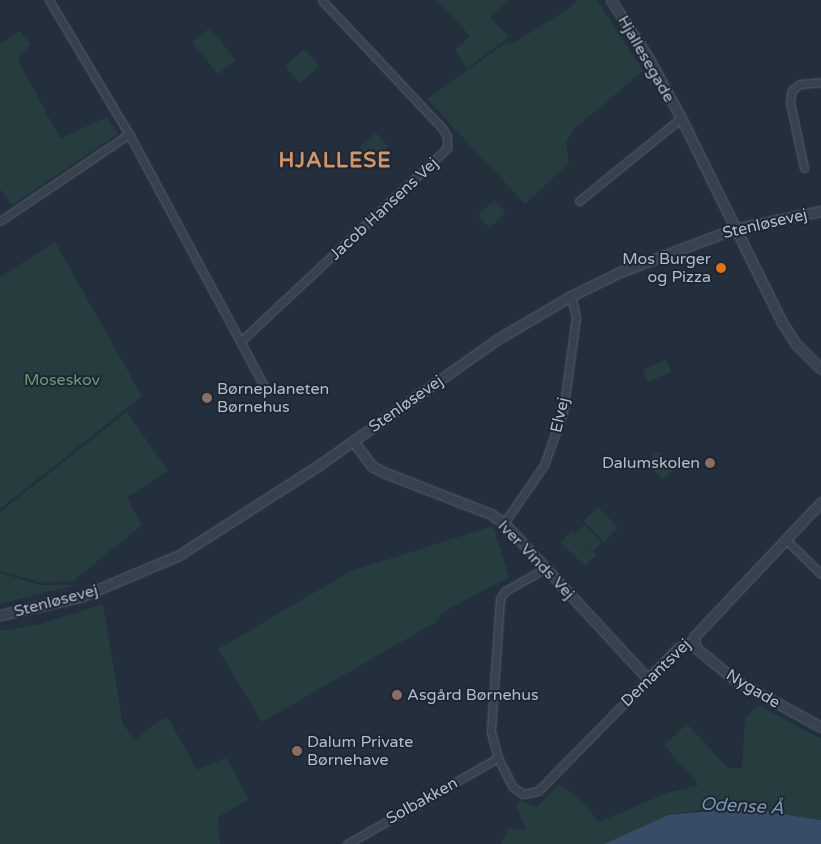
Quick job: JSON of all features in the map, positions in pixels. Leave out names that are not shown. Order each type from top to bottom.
[{"type":"street","points":[[49,0],[129,134],[264,386]]},
{"type":"street","name":"Jacob Hansens Vej","points":[[241,341],[447,148],[447,136],[442,128],[322,0]]},
{"type":"street","name":"Hjallesegade","points":[[611,0],[649,59],[681,118],[734,230],[782,322],[796,344],[821,369]]},
{"type":"street","points":[[804,168],[790,102],[792,90],[800,84],[821,82]]},
{"type":"street","name":"Hjallesegade","points":[[579,201],[681,118]]},
{"type":"street","points":[[0,221],[129,134]]},
{"type":"street","name":"Stenløsevej","points":[[0,616],[80,597],[156,566],[211,536],[353,441],[496,340],[571,296],[620,272],[734,230],[821,211]]},
{"type":"street","name":"Elvej","points":[[504,522],[544,465],[563,412],[576,318],[571,296]]},
{"type":"street","name":"Iver Vinds Vej","points":[[353,441],[372,466],[383,472],[491,514],[504,522],[648,679]]},
{"type":"street","name":"Demantsvej","points":[[498,758],[509,782],[518,792],[528,795],[542,787],[678,648],[694,641],[695,632],[821,502]]},
{"type":"street","points":[[786,539],[821,574]]},
{"type":"street","points":[[498,758],[491,732],[500,599],[506,591],[546,568]]},
{"type":"street","name":"Nygade","points":[[694,641],[696,648],[735,680],[821,727]]},
{"type":"street","name":"Solbakken","points":[[347,844],[498,758]]},
{"type":"green space","points":[[437,0],[508,0],[490,17],[509,37],[467,68],[455,50],[470,36]]},
{"type":"green space","points":[[577,0],[597,0],[643,71],[576,127],[566,142],[569,163],[525,204],[427,99],[507,42],[510,45],[567,10]]},
{"type":"green space","points":[[210,28],[236,60],[218,74],[192,42]]},
{"type":"green space","points":[[20,31],[31,45],[18,59],[60,139],[107,117],[118,134],[12,205],[0,189],[0,44]]},
{"type":"green space","points":[[304,49],[320,66],[301,84],[285,67]]},
{"type":"green space","points":[[376,133],[388,147],[371,161],[359,147]]},
{"type":"green space","points":[[494,200],[506,212],[490,228],[478,216]]},
{"type":"green space","name":"Moseskov","points":[[55,242],[142,396],[0,509],[0,277]]},
{"type":"green space","points":[[666,360],[671,372],[648,382],[643,370]]},
{"type":"green space","points":[[127,412],[168,471],[127,497],[142,525],[73,581],[39,582],[0,571],[0,512]]},
{"type":"green space","points":[[658,451],[675,468],[663,480],[646,463]]},
{"type":"green space","points":[[598,507],[618,528],[604,542],[584,521]]},
{"type":"green space","points":[[584,525],[601,542],[593,551],[580,539],[596,555],[585,566],[560,542],[571,531],[575,534]]},
{"type":"green space","points":[[493,526],[509,577],[443,612],[436,622],[262,722],[218,649],[351,571]]},
{"type":"green space","points":[[0,573],[40,585],[75,585],[0,604]]},
{"type":"green space","points":[[103,604],[123,725],[136,740],[158,721],[168,718],[197,770],[226,758],[249,799],[218,817],[220,844],[0,844],[0,631],[41,624]]},
{"type":"green space","points":[[758,705],[821,739],[821,820],[743,808],[694,811],[668,815],[604,844],[501,844],[508,828],[526,830],[516,804],[520,800],[537,807],[559,784],[581,800],[599,822],[667,793],[699,785],[664,745],[687,724],[728,768],[742,768],[745,718]]},
{"type":"water","points":[[743,808],[821,820],[821,844],[604,844],[668,815]]},
{"type":"place","name":"Mos Burger og Pizza","points":[[721,268]]},
{"type":"place","name":"Børneplaneten Børnehus","points":[[207,398]]},
{"type":"place","name":"Dalumskolen","points":[[710,463]]},
{"type":"place","name":"Asgård Børnehus","points":[[397,695]]},
{"type":"place","name":"Dalum Private Børnehave","points":[[297,751]]},
{"type":"district","name":"HJALLESE","points":[[335,161]]},
{"type":"water label","name":"Odense Å","points":[[742,806]]}]
